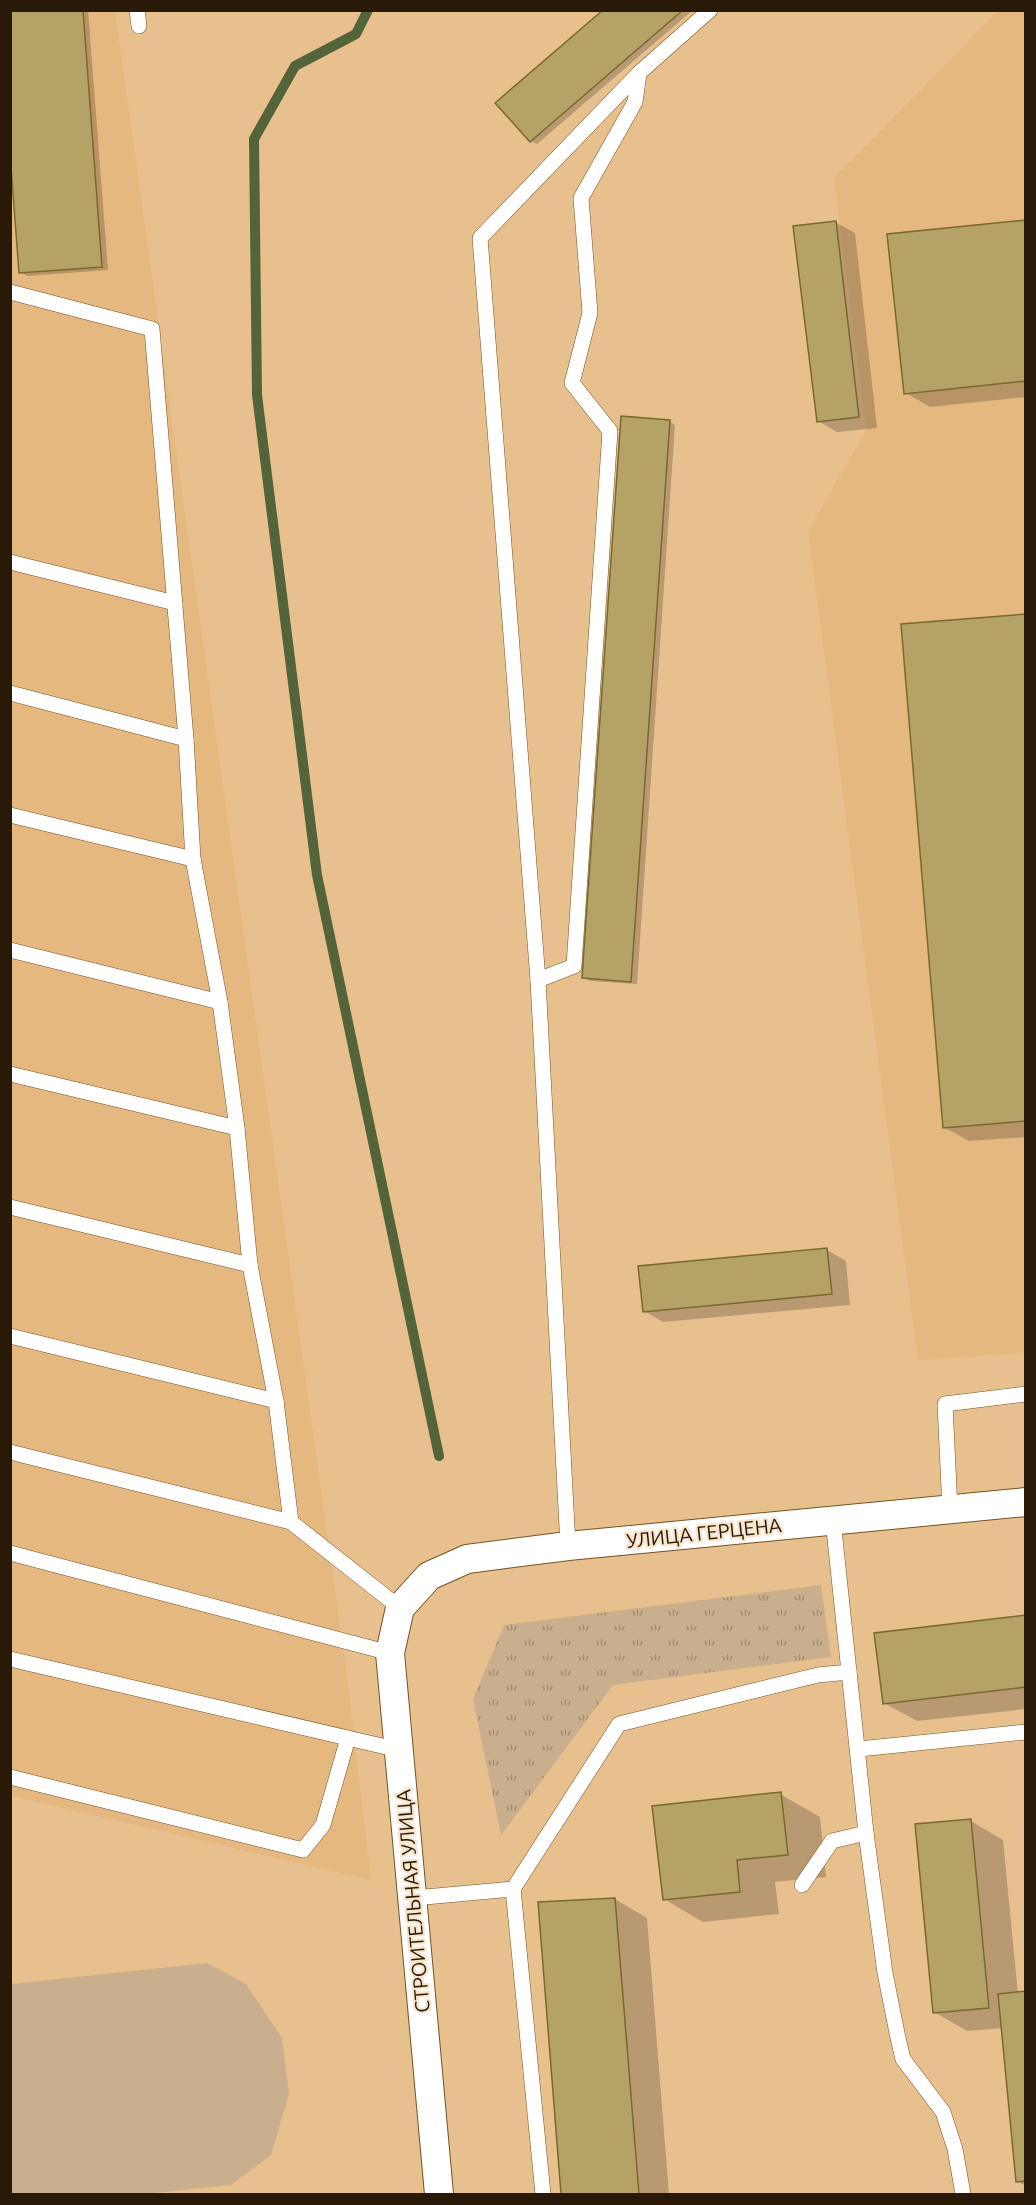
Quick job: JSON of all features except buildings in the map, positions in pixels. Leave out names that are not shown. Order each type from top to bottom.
[{"type":"street","name":"УЛИЦА ГЕРЦЕНА","points":[[400,1608],[429,1576],[467,1559],[568,1546],[1026,1502]]},
{"type":"street","name":"СТРОИТЕЛЬНАЯ УЛИЦА","points":[[400,1608],[390,1653],[414,1898],[439,2194]]},
{"type":"lane","points":[[137,10],[139,27]]},
{"type":"lane","points":[[568,1546],[538,980],[480,238],[639,73],[710,10]]},
{"type":"lane","points":[[538,980],[574,966],[610,431],[572,383],[590,313],[581,198],[635,102],[639,73]]},
{"type":"lane","points":[[10,292],[152,329],[186,739],[193,859],[220,1002],[237,1128],[250,1265],[276,1401],[291,1522]]},
{"type":"lane","points":[[10,562],[175,603]]},
{"type":"lane","points":[[10,693],[186,739]]},
{"type":"lane","points":[[10,815],[193,859]]},
{"type":"lane","points":[[10,950],[220,1002]]},
{"type":"lane","points":[[10,1074],[237,1128]]},
{"type":"lane","points":[[10,1207],[250,1265]]},
{"type":"lane","points":[[10,1336],[276,1401]]},
{"type":"lane","points":[[950,1510],[945,1404],[1026,1394]]},
{"type":"lane","points":[[10,1452],[291,1522],[400,1608]]},
{"type":"lane","points":[[833,1520],[866,1833],[885,1973],[903,2060],[943,2112],[955,2149],[963,2194]]},
{"type":"lane","points":[[10,1553],[390,1653]]},
{"type":"lane","points":[[10,1659],[399,1750]]},
{"type":"lane","points":[[543,2194],[513,1889],[619,1724],[818,1675],[849,1672]]},
{"type":"lane","points":[[858,1749],[1026,1732]]},
{"type":"lane","points":[[10,1777],[303,1850],[323,1825],[348,1738]]},
{"type":"lane","points":[[802,1885],[832,1841],[866,1833]]},
{"type":"lane","points":[[414,1898],[513,1889]]},
{"type":"shaded area","points":[[11,11],[115,11],[347,1676],[371,1880],[11,1796]]},
{"type":"shaded area","points":[[998,11],[1025,11],[1025,1353],[918,1360],[808,531],[866,430],[834,178]]},
{"type":"green space","points":[[821,1585],[831,1657],[613,1685],[501,1835],[473,1699],[504,1625]]},
{"type":"green space","points":[[207,1963],[246,1984],[282,2038],[289,2094],[271,2155],[231,2185],[146,2194],[11,2194],[11,1984]]},
{"type":"waterway","points":[[368,10],[356,34],[295,66],[254,139],[257,395],[317,875],[439,1456]]}]
